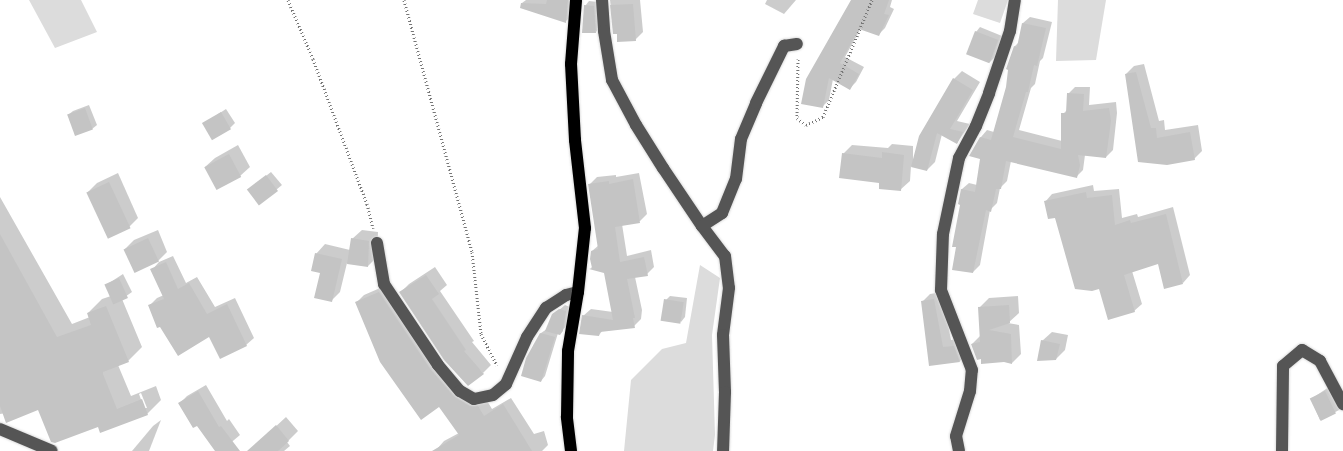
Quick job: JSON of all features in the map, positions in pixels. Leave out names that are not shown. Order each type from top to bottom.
[{"type":"main road","points":[[571,451],[567,416],[568,351],[578,292],[585,228],[575,140],[571,64],[576,0]]},
{"type":"street","points":[[602,0],[604,31],[612,80],[636,125],[702,226],[725,256],[729,288],[723,335],[725,392],[722,451]]},
{"type":"street","points":[[959,451],[956,436],[970,391],[972,370],[941,290],[943,234],[959,158],[976,126],[989,93],[1010,32],[1016,0]]},
{"type":"street","points":[[702,226],[722,213],[736,179],[741,139],[756,103],[784,46],[797,44]]},
{"type":"street","points":[[376,243],[384,284],[438,365],[460,391],[474,399],[493,395],[506,384],[528,336],[546,308],[566,295],[578,292]]},
{"type":"street","points":[[1282,451],[1283,366],[1302,350],[1320,361],[1343,404]]},
{"type":"street","points":[[0,429],[52,451]]},
{"type":"path","points":[[288,0],[313,59],[367,204],[376,243]]},
{"type":"path","points":[[404,0],[472,252],[481,334],[506,384]]},
{"type":"path","points":[[797,44],[797,118],[806,125],[823,117],[872,0]]},
{"type":"shaded area","points":[[29,0],[81,0],[97,32],[55,48]]},
{"type":"shaded area","points":[[978,0],[1008,0],[1000,23],[973,14]]},
{"type":"shaded area","points":[[1058,0],[1106,0],[1096,60],[1056,61]]},
{"type":"shaded area","points":[[700,265],[720,278],[712,335],[715,435],[713,451],[624,451],[631,380],[662,349],[686,343]]},
{"type":"building","points":[[547,0],[568,0],[566,23],[520,8],[521,3],[546,4]]},
{"type":"building","points":[[851,0],[889,0],[884,14],[889,15],[879,36],[859,29],[840,63],[859,74],[850,90],[829,78],[823,108],[801,104],[806,79]]},
{"type":"building","points":[[633,4],[636,41],[617,42],[617,34],[613,34],[610,5]]},
{"type":"building","points":[[584,5],[594,6],[596,33],[582,33]]},
{"type":"building","points":[[1022,23],[1046,28],[1037,66],[1034,65],[1028,92],[1026,92],[1013,137],[1061,149],[1061,113],[1066,113],[1067,93],[1084,94],[1083,111],[1109,108],[1111,121],[1106,158],[1078,155],[1080,165],[1077,178],[1006,161],[1001,189],[996,189],[991,212],[986,210],[973,273],[952,270],[956,247],[952,247],[961,189],[975,192],[980,159],[969,156],[980,137],[991,140],[1006,87],[1008,70],[1006,69],[1014,46],[1017,47]]},
{"type":"building","points":[[975,31],[998,40],[989,63],[966,54]]},
{"type":"building","points":[[1136,72],[1151,128],[1156,128],[1157,138],[1190,132],[1195,160],[1167,165],[1138,162],[1125,74]]},
{"type":"building","points":[[953,78],[973,90],[950,129],[963,132],[957,144],[937,133],[927,171],[911,167],[919,136]]},
{"type":"building","points":[[85,108],[93,130],[75,136],[67,114]]},
{"type":"building","points":[[221,112],[231,129],[212,140],[202,123]]},
{"type":"building","points":[[882,152],[904,155],[901,191],[879,189],[879,183],[839,178],[842,153],[882,158]]},
{"type":"building","points":[[229,154],[241,177],[216,190],[204,167]]},
{"type":"building","points":[[266,175],[278,191],[259,205],[247,189]]},
{"type":"building","points":[[633,179],[640,223],[615,227],[620,262],[644,257],[648,276],[627,279],[635,318],[633,318],[635,328],[600,332],[599,336],[579,334],[582,315],[613,320],[604,273],[589,269],[592,268],[591,251],[598,249],[588,184],[609,181],[609,184]]},
{"type":"building","points":[[109,182],[131,228],[108,239],[86,193]]},
{"type":"building","points":[[1086,192],[1087,198],[1112,195],[1115,225],[1130,220],[1131,223],[1166,214],[1183,284],[1164,289],[1158,264],[1124,275],[1135,312],[1108,320],[1099,289],[1092,291],[1075,289],[1055,218],[1048,219],[1044,201]]},
{"type":"building","points":[[0,234],[57,337],[91,325],[87,313],[106,306],[129,362],[103,372],[103,374],[117,409],[142,399],[148,415],[100,433],[98,427],[55,443],[51,442],[38,410],[6,423],[0,406]]},
{"type":"building","points":[[148,238],[159,262],[135,273],[124,249]]},
{"type":"building","points":[[351,238],[369,241],[368,267],[347,264]]},
{"type":"building","points":[[315,253],[342,259],[332,302],[314,298],[320,273],[311,271]]},
{"type":"building","points":[[166,262],[178,289],[189,283],[207,314],[227,304],[247,346],[220,359],[209,337],[178,356],[160,327],[157,328],[148,305],[164,299],[150,269]]},
{"type":"building","points":[[426,275],[439,294],[432,299],[466,350],[464,351],[484,374],[468,386],[444,360],[399,292]]},
{"type":"building","points":[[119,278],[128,298],[113,305],[104,285]]},
{"type":"building","points":[[379,292],[431,370],[454,396],[470,406],[478,406],[484,416],[503,404],[532,451],[432,451],[459,435],[439,407],[421,420],[380,362],[355,302]]},
{"type":"building","points":[[664,299],[684,302],[680,324],[661,321]]},
{"type":"building","points":[[934,299],[943,347],[954,346],[960,362],[929,366],[921,301]]},
{"type":"building","points":[[1009,305],[1010,323],[989,330],[1011,334],[1012,364],[1004,362],[981,364],[981,359],[977,360],[971,344],[980,342],[978,307]]},
{"type":"building","points":[[559,309],[566,311],[563,331],[560,335],[545,331],[552,314]]},
{"type":"building","points":[[540,333],[555,337],[541,382],[521,376],[526,358]]},
{"type":"building","points":[[1041,340],[1060,344],[1056,360],[1037,361]]},
{"type":"building","points":[[198,391],[219,427],[221,426],[240,451],[215,451],[197,426],[193,428],[178,403]]},
{"type":"building","points":[[1325,391],[1336,413],[1321,421],[1310,398]]},
{"type":"building","points":[[276,425],[289,441],[278,451],[247,451]]}]
